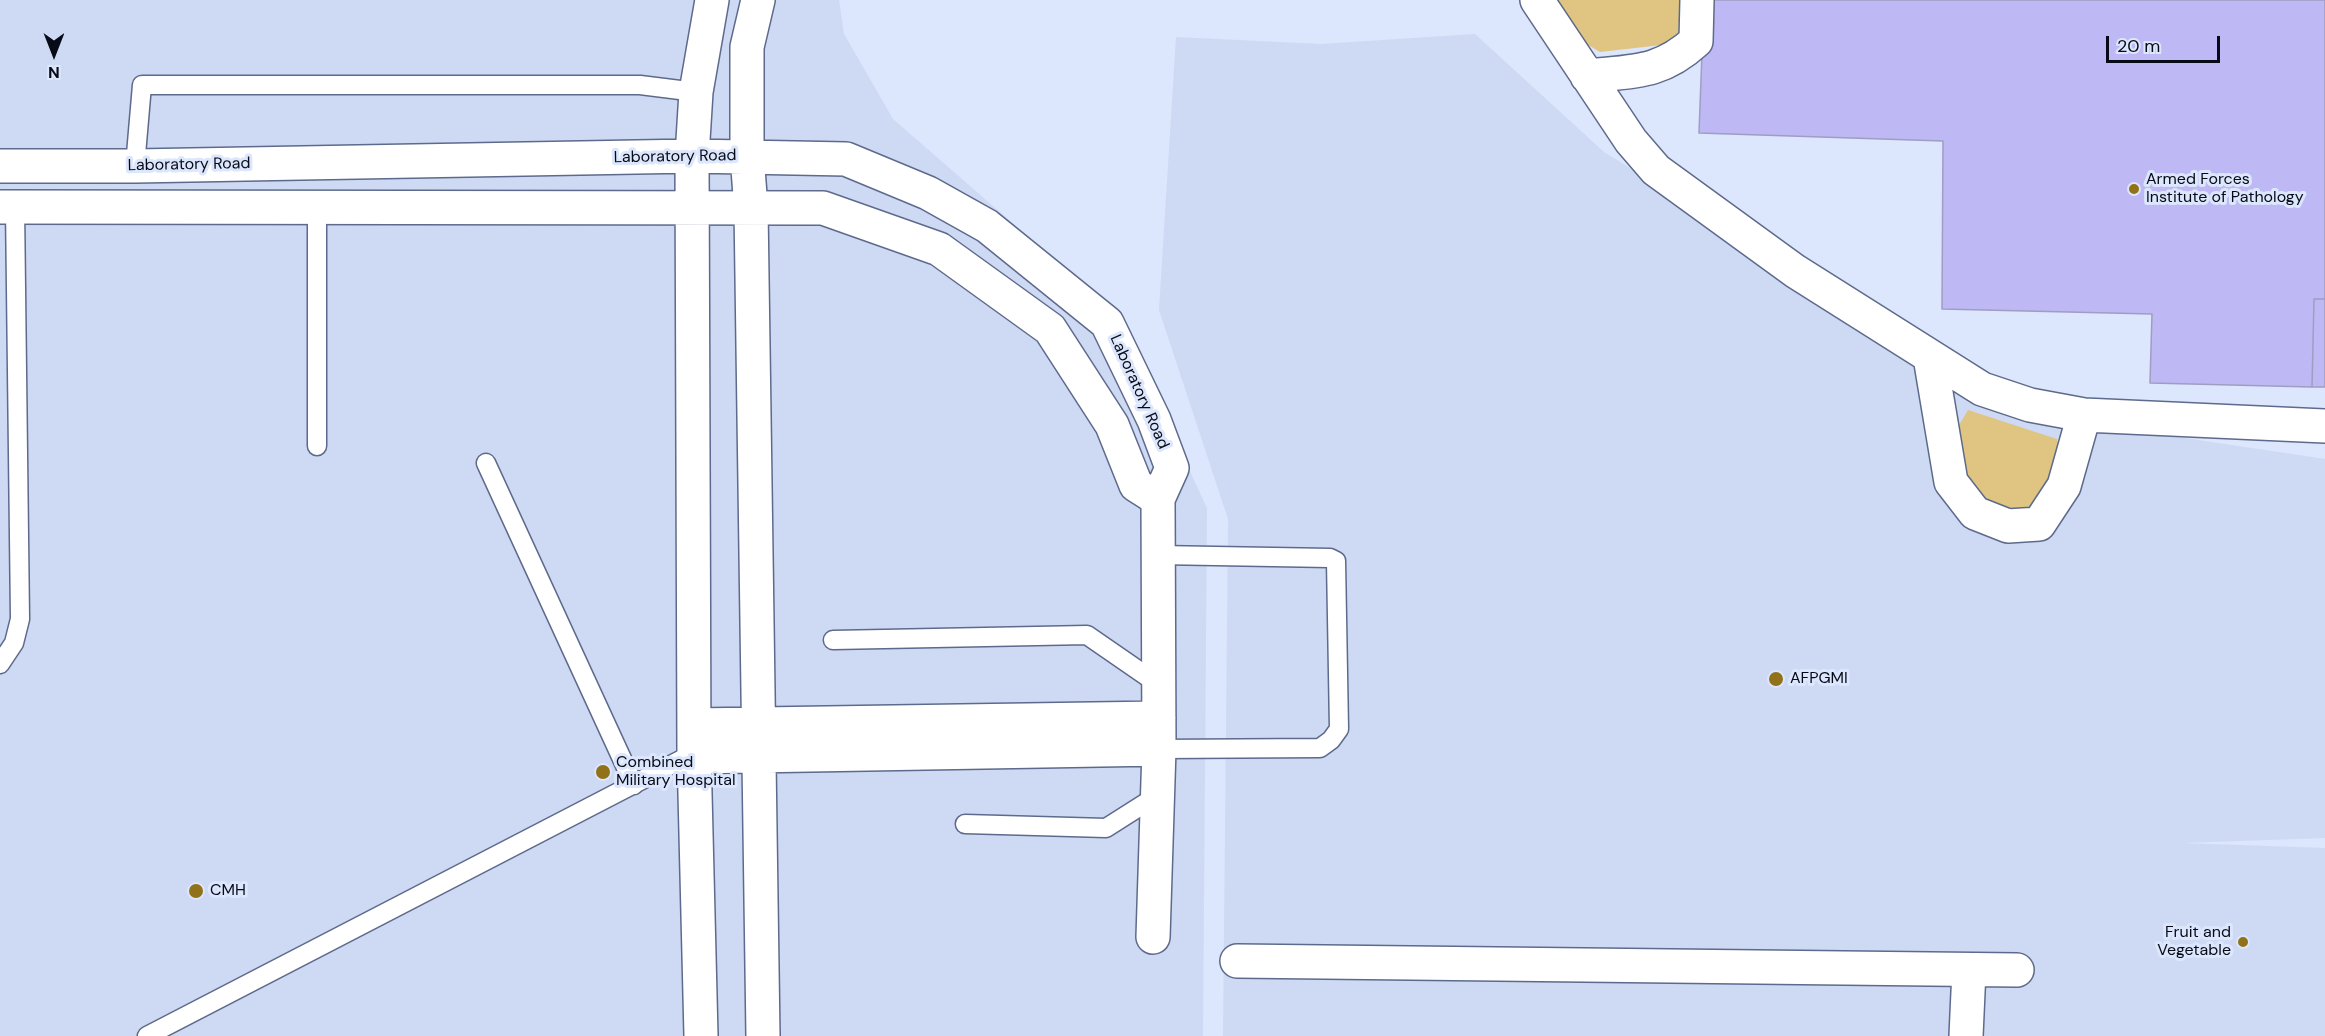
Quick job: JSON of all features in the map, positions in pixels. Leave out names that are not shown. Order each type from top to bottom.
[{"type":"street","points":[[701,1036],[694,745],[694,206],[692,156],[696,92],[712,0]]},
{"type":"street","points":[[758,0],[747,47],[747,156],[751,208],[763,1036]]},
{"type":"street","points":[[1537,0],[1631,141],[1656,170],[1795,271],[1982,389],[2030,405],[2084,415],[2197,422],[2325,426]]},
{"type":"street","points":[[1587,76],[1653,69],[1678,57],[1696,41],[1697,0]]},
{"type":"street","name":"Laboratory Road","points":[[0,166],[135,166],[692,156],[846,159],[928,193],[987,226],[1107,323],[1154,420],[1172,468],[1158,499],[1159,734],[1153,937]]},
{"type":"street","points":[[7,206],[823,208],[939,249],[1050,329],[1112,425],[1136,485],[1158,499]]},
{"type":"street","points":[[1930,357],[1951,482],[1975,513],[2008,526],[2039,524],[2064,486],[2084,415]]},
{"type":"street","points":[[694,745],[758,740],[1159,734]]},
{"type":"street","points":[[1237,962],[2017,970]]},
{"type":"street","points":[[1966,1036],[1969,970]]},
{"type":"lane","points":[[135,166],[142,85],[640,85],[696,92]]},
{"type":"lane","points":[[0,664],[14,643],[20,619],[7,206]]},
{"type":"lane","points":[[317,208],[317,446]]},
{"type":"lane","points":[[486,463],[634,785]]},
{"type":"lane","points":[[1158,555],[1330,558],[1336,561],[1339,729],[1331,741],[1320,748],[1159,734]]},
{"type":"lane","points":[[833,640],[1087,635],[1158,684]]},
{"type":"lane","points":[[147,1036],[634,785],[694,745]]},
{"type":"lane","points":[[965,824],[1106,828],[1158,795]]},
{"type":"shaded area","name":"Combined Military Hospital","points":[[0,0],[839,0],[844,34],[893,119],[1116,313],[1207,508],[1203,1036],[0,1036]]},
{"type":"shaded area","points":[[1536,0],[1688,0],[1687,27],[1670,44],[1600,52],[1561,29]]},
{"type":"shaded area","name":"AFPGMI","points":[[1475,34],[1604,152],[1770,254],[1999,410],[2325,459],[2325,838],[2182,843],[2325,848],[2325,1036],[1223,1036],[1228,519],[1159,310],[1176,37],[1321,44]]},
{"type":"shaded area","points":[[1968,410],[2057,439],[2059,450],[2044,496],[2025,512],[2001,511],[1968,484],[1958,427]]},
{"type":"building","name":"Armed Forces Institute of Pathology","points":[[1704,0],[2325,0],[2325,299],[2314,299],[2312,387],[2150,383],[2152,314],[1942,309],[1943,141],[1699,133]]},
{"type":"building","points":[[2314,299],[2325,299],[2325,387],[2312,387]]},
{"type":"place","name":"Armed Forces Institute of Pathology","points":[[2134,189]]},
{"type":"place","name":"AFPGMI","points":[[1776,679]]},
{"type":"place","name":"Combined Military Hospital","points":[[603,772]]},
{"type":"place","name":"CMH","points":[[196,891]]},
{"type":"place","name":"Fruit and Vegetable","points":[[2243,942]]}]
